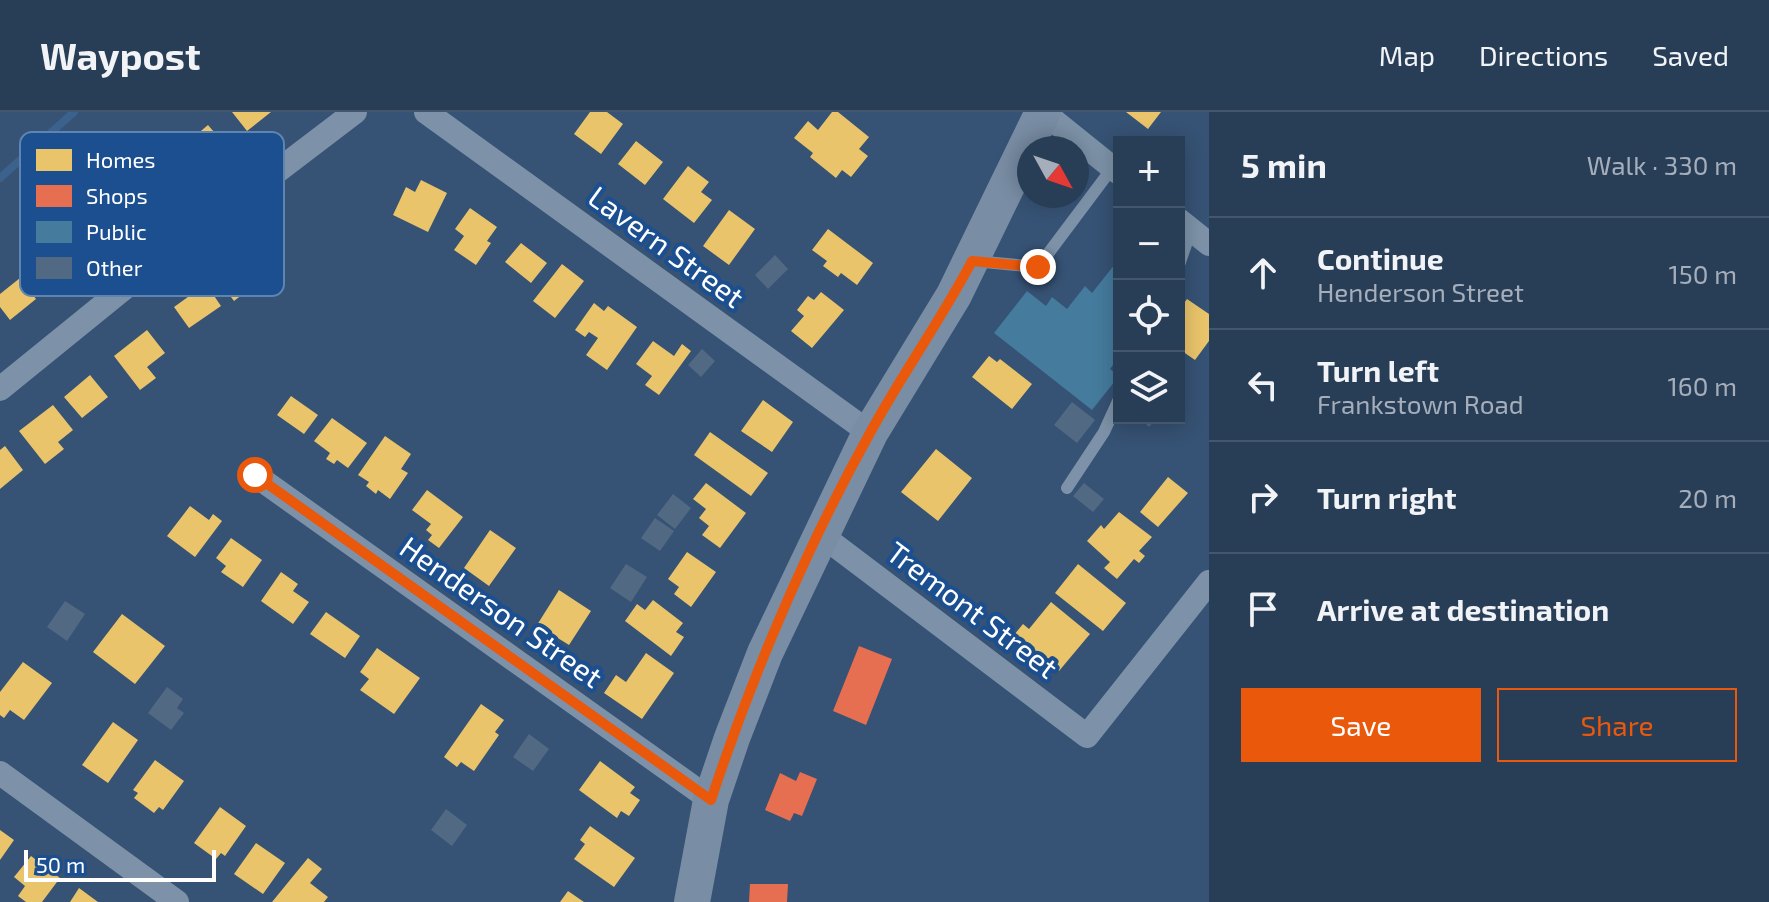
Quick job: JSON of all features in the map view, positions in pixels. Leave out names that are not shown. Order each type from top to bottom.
[{"type":"main road","points":[[692,902],[711,800],[765,653],[870,433],[954,295],[1043,112]]},
{"type":"street","points":[[284,166],[355,112]]},
{"type":"street","name":"Lavern Street","points":[[426,112],[870,433]]},
{"type":"street","points":[[1043,112],[1113,168]]},
{"type":"street","points":[[0,389],[115,296]]},
{"type":"street","name":"Henderson Street","points":[[255,475],[711,800]]},
{"type":"street","name":"Tremont Street","points":[[820,534],[1087,736],[1209,582]]},
{"type":"street","points":[[0,773],[177,902]]},
{"type":"lane","points":[[972,261],[1038,267],[1113,174]]},
{"type":"lane","points":[[1185,250],[1193,231]]},
{"type":"lane","points":[[1067,488],[1104,432],[1113,412]]},
{"type":"building: Homes","points":[[232,112],[271,112],[247,131]]},
{"type":"building: Homes","points":[[590,112],[607,112],[623,124],[601,154],[574,134]]},
{"type":"building: Homes","points":[[832,112],[838,112],[869,137],[859,149],[868,156],[851,177],[842,170],[836,178],[810,157],[813,153],[794,138],[808,121],[818,130]]},
{"type":"building: Homes","points":[[1126,112],[1161,112],[1148,129]]},
{"type":"building: Homes","points":[[208,125],[214,132],[200,132]]},
{"type":"building: Homes","points":[[636,141],[663,162],[645,185],[618,164]]},
{"type":"building: Homes","points":[[688,166],[709,182],[701,192],[712,200],[694,223],[663,199]]},
{"type":"building: Homes","points":[[421,180],[447,193],[428,232],[393,215],[406,187],[415,192]]},
{"type":"building: Homes","points":[[470,208],[497,227],[487,241],[491,243],[476,265],[454,250],[464,236],[455,229]]},
{"type":"building: Homes","points":[[729,210],[755,229],[729,265],[703,246]]},
{"type":"building: Homes","points":[[828,229],[873,263],[857,285],[841,273],[838,277],[823,266],[827,261],[812,250]]},
{"type":"building: Homes","points":[[521,243],[547,263],[531,283],[505,262]]},
{"type":"building: Homes","points":[[562,264],[584,281],[555,318],[533,301]]},
{"type":"building: Homes","points":[[20,278],[20,296],[34,296],[36,299],[10,320],[0,307],[0,294]]},
{"type":"building: Homes","points":[[821,292],[844,310],[812,348],[791,331],[804,316],[797,310],[808,296],[814,300]]},
{"type":"building: Homes","points":[[189,296],[214,296],[221,306],[189,328],[174,307]]},
{"type":"building: Homes","points":[[1187,299],[1209,314],[1209,341],[1195,360],[1185,353]]},
{"type":"building: Homes","points":[[594,303],[604,311],[608,306],[637,327],[607,370],[586,355],[598,338],[589,332],[585,337],[575,330]]},
{"type":"building: Homes","points":[[147,330],[165,353],[147,367],[156,378],[140,390],[114,356]]},
{"type":"building: Homes","points":[[653,341],[674,356],[682,344],[691,351],[659,395],[645,385],[652,376],[636,364]]},
{"type":"building: Homes","points":[[989,356],[997,362],[1000,359],[1032,384],[1012,409],[972,377]]},
{"type":"building: Homes","points":[[90,375],[108,397],[82,418],[64,397]]},
{"type":"building: Homes","points":[[291,396],[318,415],[304,434],[277,415]]},
{"type":"building: Homes","points":[[763,400],[793,422],[772,452],[741,431]]},
{"type":"building: Homes","points":[[53,405],[73,430],[58,442],[64,449],[45,464],[19,431]]},
{"type":"building: Homes","points":[[332,418],[367,443],[348,468],[337,460],[334,464],[326,459],[330,453],[314,441]]},
{"type":"building: Homes","points":[[710,432],[768,473],[751,496],[694,455]]},
{"type":"building: Homes","points":[[385,436],[411,454],[401,469],[408,473],[390,499],[378,490],[376,494],[366,486],[369,482],[358,475]]},
{"type":"building: Homes","points":[[5,446],[23,470],[0,489],[0,450]]},
{"type":"building: Homes","points":[[936,449],[972,478],[938,521],[901,492]]},
{"type":"building: Homes","points":[[1168,477],[1188,493],[1158,527],[1140,512]]},
{"type":"building: Homes","points":[[706,483],[746,513],[720,548],[702,535],[709,526],[699,518],[706,509],[693,499]]},
{"type":"building: Homes","points":[[427,490],[463,517],[439,548],[428,540],[432,535],[426,530],[431,524],[412,510]]},
{"type":"building: Homes","points":[[190,506],[209,520],[213,514],[222,521],[195,557],[167,536]]},
{"type":"building: Homes","points":[[1119,512],[1152,537],[1139,551],[1145,556],[1139,563],[1134,559],[1117,579],[1104,568],[1110,562],[1087,541],[1101,525],[1104,529]]},
{"type":"building: Homes","points":[[490,530],[516,548],[489,586],[464,568]]},
{"type":"building: Homes","points":[[231,538],[262,560],[243,587],[221,572],[226,566],[216,558]]},
{"type":"building: Homes","points":[[687,552],[716,572],[691,607],[674,594],[679,587],[668,579]]},
{"type":"building: Homes","points":[[1078,564],[1126,603],[1103,631],[1055,593]]},
{"type":"building: Homes","points":[[281,572],[298,584],[293,591],[309,602],[293,624],[261,601]]},
{"type":"building: Homes","points":[[559,590],[591,611],[569,645],[537,625]]},
{"type":"building: Homes","points":[[653,600],[683,623],[676,632],[684,637],[671,656],[625,621],[637,604],[645,610]]},
{"type":"building: Homes","points":[[1051,602],[1090,634],[1059,671],[1014,635],[1023,624],[1029,629]]},
{"type":"building: Homes","points":[[326,612],[360,636],[345,658],[310,634]]},
{"type":"building: Homes","points":[[122,614],[165,646],[135,684],[93,652]]},
{"type":"building: Homes","points":[[377,648],[420,678],[394,714],[360,690],[369,679],[360,672]]},
{"type":"building: Homes","points":[[646,653],[674,673],[642,719],[604,693],[616,675],[626,682]]},
{"type":"building: Homes","points":[[23,662],[52,683],[24,720],[10,710],[4,718],[0,715],[0,692]]},
{"type":"building: Homes","points":[[481,704],[504,720],[495,732],[499,735],[474,771],[461,762],[457,767],[444,757]]},
{"type":"building: Homes","points":[[113,722],[138,740],[108,783],[82,765]]},
{"type":"building: Homes","points":[[155,760],[184,781],[163,810],[159,807],[154,813],[134,798],[138,793],[133,790]]},
{"type":"building: Homes","points":[[600,761],[635,787],[630,793],[640,800],[629,816],[621,811],[617,818],[579,790]]},
{"type":"building: Homes","points":[[220,807],[246,826],[225,856],[221,853],[216,859],[194,843]]},
{"type":"building: Homes","points":[[590,826],[635,858],[614,887],[574,859],[585,844],[580,840]]},
{"type":"building: Homes","points":[[0,830],[14,840],[0,860]]},
{"type":"building: Homes","points":[[256,843],[285,863],[263,894],[234,874]]},
{"type":"building: Homes","points":[[31,856],[60,878],[42,902],[26,902],[18,896],[25,886],[14,877]]},
{"type":"building: Homes","points":[[308,858],[322,869],[310,883],[328,897],[324,902],[272,902]]},
{"type":"building: Homes","points":[[79,888],[98,902],[70,902]]},
{"type":"building: Homes","points":[[568,891],[584,902],[560,902]]},
{"type":"building: Shops","points":[[859,646],[892,659],[866,725],[833,711]]},
{"type":"building: Shops","points":[[800,772],[817,779],[802,816],[794,813],[790,821],[765,810],[780,773],[796,781]]},
{"type":"building: Shops","points":[[750,884],[788,884],[787,902],[749,902]]},
{"type":"building: Public","points":[[1113,267],[1113,365],[1110,369],[1113,371],[1113,384],[1092,410],[994,333],[1027,291],[1046,306],[1052,297],[1067,309],[1085,286],[1092,293]]},
{"type":"building: Other","points":[[775,255],[788,269],[768,289],[755,275]]},
{"type":"building: Other","points":[[702,349],[715,361],[701,377],[688,365]]},
{"type":"building: Other","points":[[1072,402],[1095,420],[1077,443],[1054,425]]},
{"type":"building: Other","points":[[1084,483],[1104,499],[1093,512],[1073,496]]},
{"type":"building: Other","points":[[673,494],[691,508],[675,529],[657,515]]},
{"type":"building: Other","points":[[655,518],[674,531],[660,551],[641,538]]},
{"type":"building: Other","points":[[626,564],[647,577],[631,602],[610,588]]},
{"type":"building: Other","points":[[65,601],[85,614],[67,641],[47,627]]},
{"type":"building: Other","points":[[167,687],[183,699],[177,708],[184,713],[171,730],[148,713]]},
{"type":"building: Other","points":[[529,734],[549,749],[533,771],[513,757]]},
{"type":"building: Other","points":[[446,809],[467,825],[452,846],[431,830]]},
{"type":"waterway","points":[[52,132],[74,112]]},
{"type":"waterway","points":[[0,178],[20,160]]},
{"type":"route","points":[[255,475],[711,800],[765,653],[820,534],[870,433],[972,261],[1038,267]]}]
